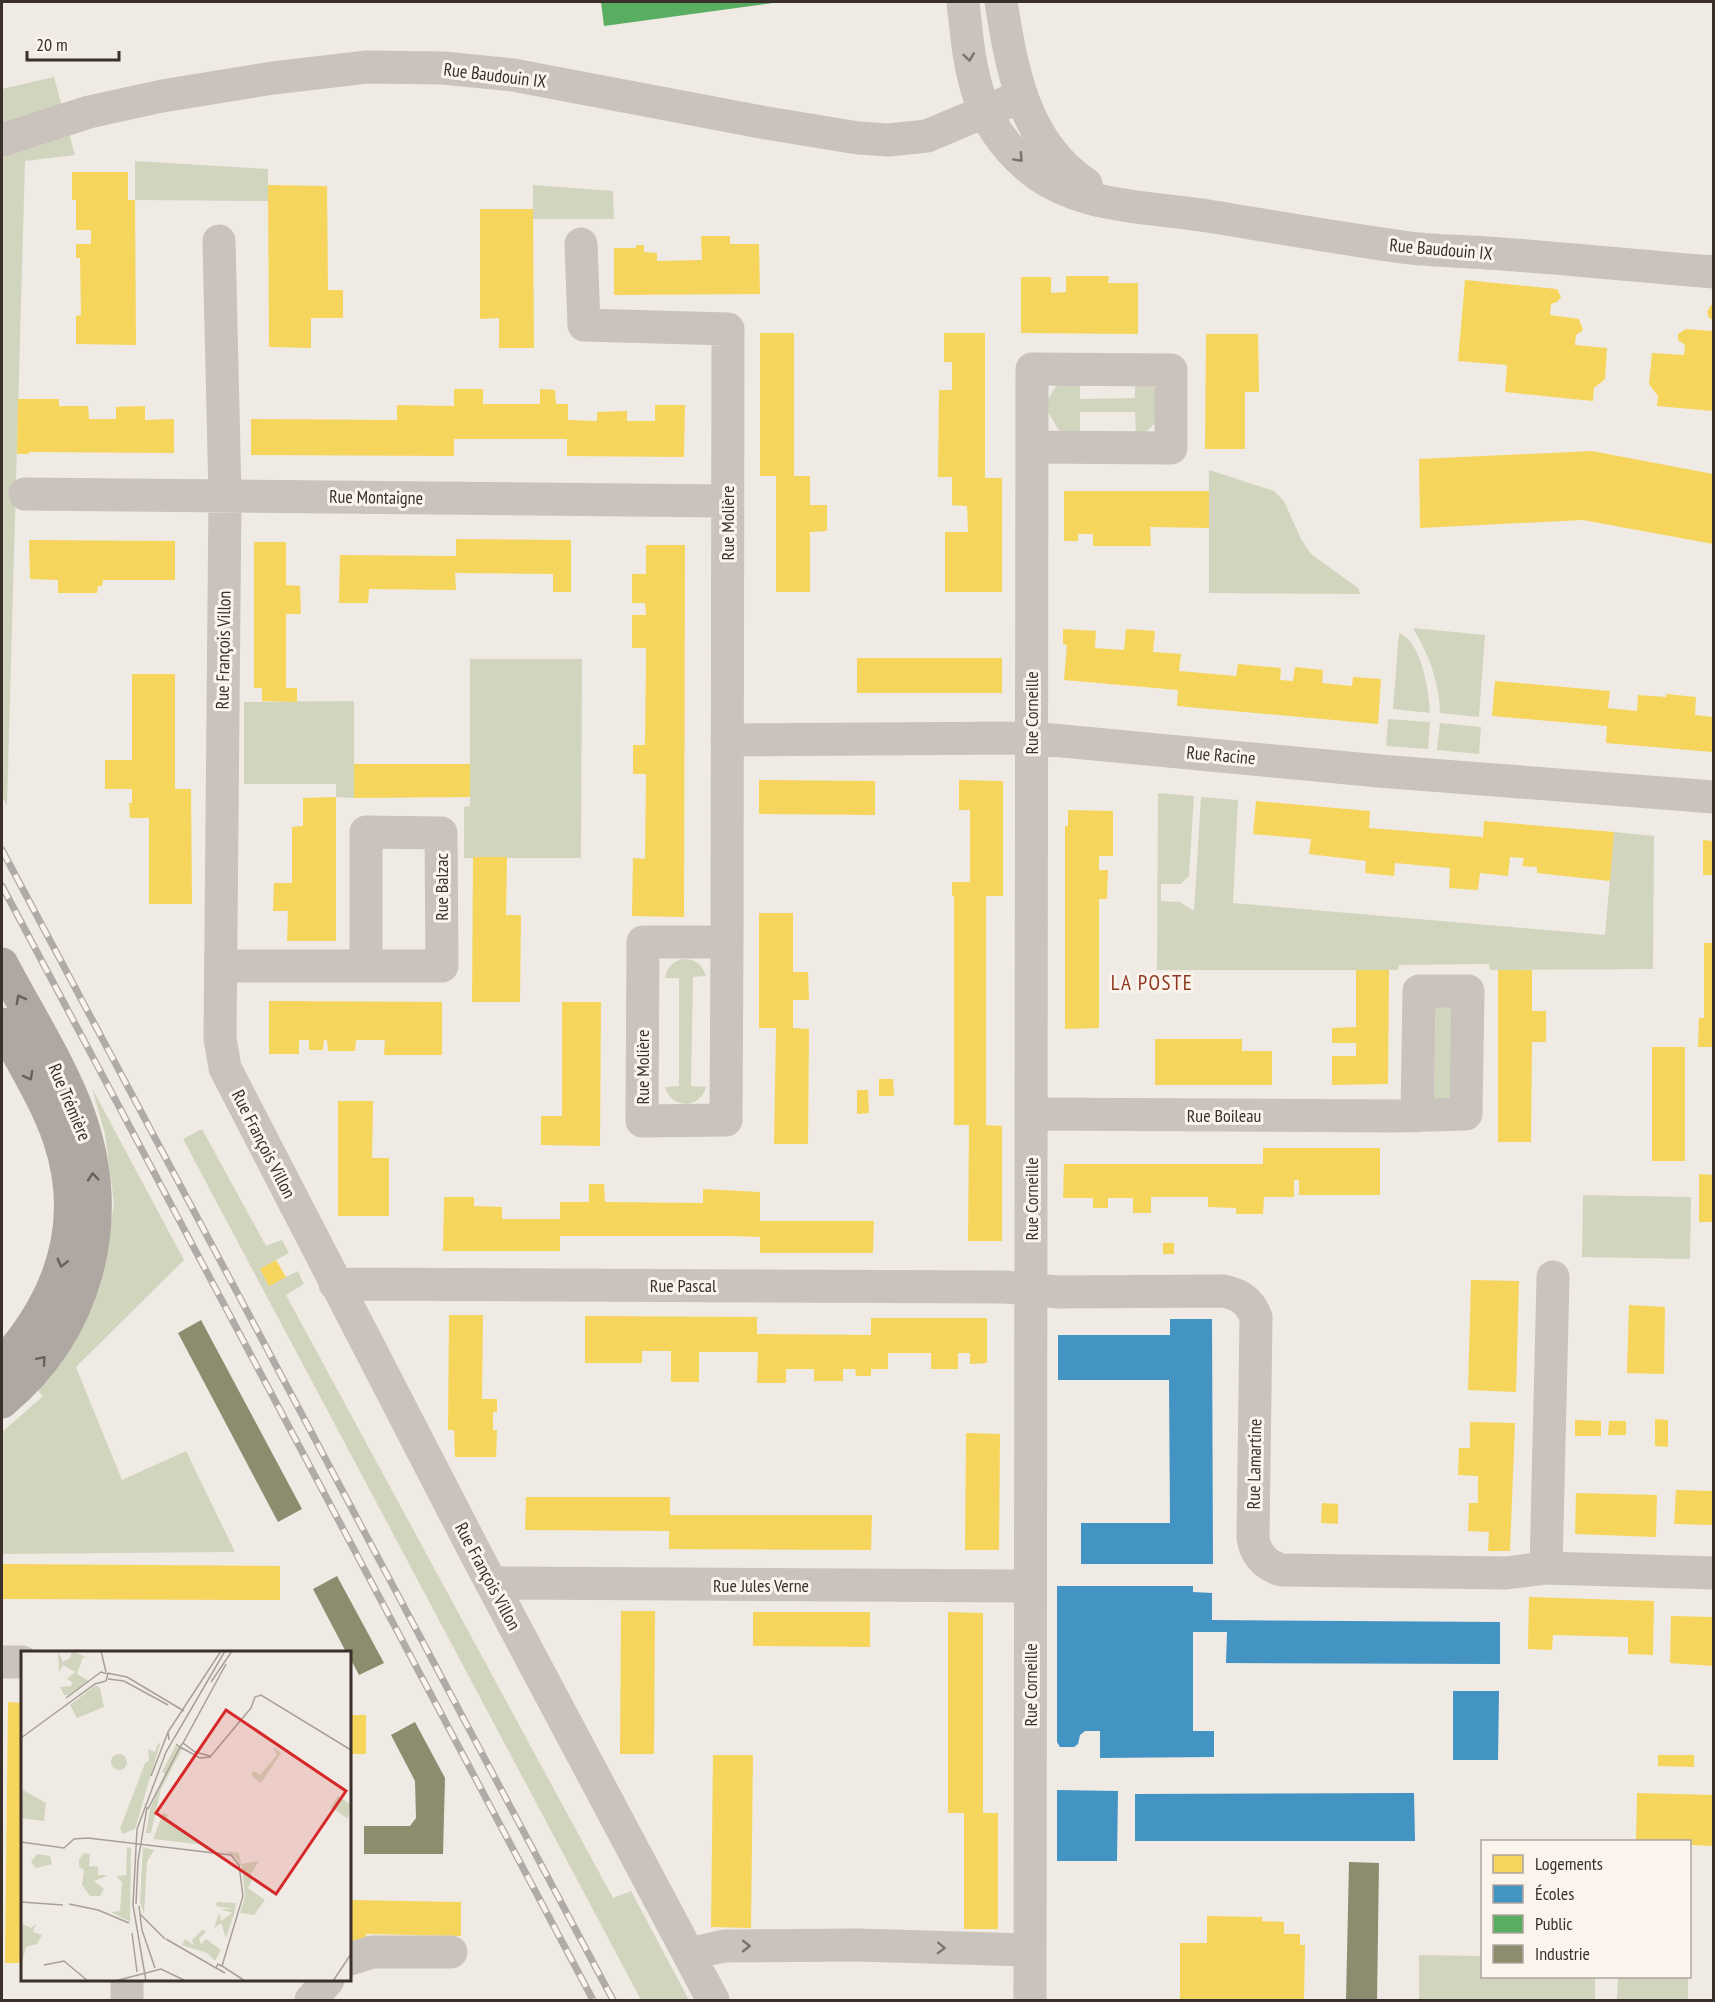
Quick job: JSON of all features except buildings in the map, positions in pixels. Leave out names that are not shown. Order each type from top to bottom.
[{"type":"main road","name":"Rue Trémière","points":[[2,964],[58,1070],[79,1116],[90,1148],[95,1214],[92,1247],[85,1276],[61,1335],[44,1359],[2,1402]]},
{"type":"main road","name":"Rue Trémière","points":[[2,1024],[43,1101],[58,1138],[69,1197],[68,1236],[61,1269],[47,1304],[24,1339],[2,1365]]},
{"type":"street","name":"Rue Baudouin IX","points":[[963,2],[972,76],[992,124],[1027,166],[1056,186],[1083,197],[1108,203],[1170,210],[1412,248],[1713,272]]},
{"type":"street","name":"Rue Baudouin IX","points":[[1001,2],[1007,40],[1022,96],[1037,134],[1052,155],[1074,176],[1094,189],[1110,196],[1170,210]]},
{"type":"street","name":"Rue Baudouin IX","points":[[2,140],[89,112],[162,96],[273,78],[367,67],[443,68],[513,75],[761,122],[858,138],[889,140],[927,136],[1022,96]]},
{"type":"street","name":"Rue François Villon","points":[[219,241],[225,495],[220,1038],[225,1068],[491,1583],[689,1954]]},
{"type":"street","name":"Rue Molière","points":[[581,244],[584,325],[728,329],[727,942],[726,1120],[642,1121],[643,942],[727,942]]},
{"type":"street","name":"Rue Corneille","points":[[1030,2001],[1032,369],[1171,370],[1171,448],[1032,447]]},
{"type":"street","name":"Rue Montaigne","points":[[25,494],[728,501]]},
{"type":"street","name":"Rue Racine","points":[[727,740],[1031,738],[1379,771],[1713,797]]},
{"type":"street","name":"Rue Balzac","points":[[221,966],[366,966],[441,966],[441,833],[366,832],[366,966]]},
{"type":"street","name":"Rue Boileau","points":[[1031,1114],[1417,1116]]},
{"type":"street","points":[[1546,1568],[1553,1277]]},
{"type":"street","name":"Rue Pascal","points":[[335,1284],[993,1287],[1031,1290]]},
{"type":"street","name":"Rue Lamartine","points":[[1031,1290],[1058,1292],[1224,1291],[1238,1294],[1252,1307],[1256,1317],[1253,1538],[1256,1550],[1269,1565],[1282,1570],[1506,1573],[1546,1568],[1713,1573]]},
{"type":"street","name":"Rue Jules Verne","points":[[491,1583],[1030,1586]]},
{"type":"street","points":[[2,1662],[21,1662]]},
{"type":"street","points":[[713,2001],[689,1954],[724,1946],[858,1945],[1030,1950]]},
{"type":"street","points":[[351,1959],[372,1952],[451,1952]]},
{"type":"street","points":[[127,1981],[127,2001]]},
{"type":"street","points":[[310,2001],[327,1981]]},
{"type":"green space","points":[[54,77],[75,155],[25,161],[7,806],[2,796],[2,89]]},
{"type":"green space","points":[[135,161],[268,169],[268,201],[135,200]]},
{"type":"green space","points":[[533,185],[613,191],[614,219],[533,219]]},
{"type":"green space","points":[[1080,376],[1080,399],[1135,398],[1135,376],[1151,383],[1157,391],[1155,423],[1147,431],[1136,435],[1135,412],[1080,412],[1080,435],[1065,434],[1058,429],[1048,412],[1048,399],[1058,383]]},
{"type":"green space","points":[[1209,470],[1274,491],[1284,501],[1301,539],[1311,554],[1358,588],[1360,594],[1209,593]]},
{"type":"green space","points":[[1413,628],[1485,635],[1479,717],[1440,713],[1438,690],[1432,669]]},
{"type":"green space","points":[[1399,633],[1407,638],[1419,656],[1426,680],[1430,713],[1393,709]]},
{"type":"green space","points":[[470,659],[582,659],[581,858],[464,858],[464,807],[470,806]]},
{"type":"green space","points":[[354,701],[354,798],[336,797],[336,784],[244,784],[244,702]]},
{"type":"green space","points":[[1388,719],[1430,722],[1428,749],[1386,746]]},
{"type":"green space","points":[[1440,723],[1481,727],[1479,754],[1437,750]]},
{"type":"green space","points":[[1158,793],[1194,796],[1189,876],[1181,884],[1161,884],[1161,901],[1180,902],[1194,911],[1201,797],[1238,800],[1233,903],[1605,935],[1614,832],[1654,836],[1653,969],[1490,970],[1489,964],[1399,965],[1398,970],[1157,970]]},
{"type":"green space","points":[[683,959],[698,963],[706,976],[693,977],[691,1086],[706,1087],[698,1100],[686,1104],[673,1100],[665,1087],[679,1086],[679,978],[665,978],[671,965]]},
{"type":"green space","points":[[1452,1004],[1453,1098],[1437,1103],[1432,1096],[1434,1006]]},
{"type":"green space","points":[[92,1088],[184,1260],[76,1367],[122,1480],[186,1451],[235,1552],[2,1554],[2,1432],[43,1396],[34,1387],[84,1319],[104,1270],[114,1203],[105,1134]]},
{"type":"green space","points":[[202,1129],[266,1246],[282,1240],[289,1253],[260,1269],[269,1285],[298,1271],[304,1284],[286,1295],[613,1898],[631,1891],[689,2000],[641,2000],[183,1139]]},
{"type":"green space","points":[[1583,1195],[1691,1197],[1690,1259],[1582,1257]]},
{"type":"green space","points":[[1419,1955],[1481,1956],[1481,1978],[1595,1978],[1595,2000],[1419,2000]]},
{"type":"green space","points":[[1618,1978],[1688,1978],[1688,2000],[1617,2000]]},
{"type":"railway","points":[[2,850],[613,2000]]},
{"type":"railway","points":[[2,886],[593,2000]]},
{"type":"district","name":"LA POSTE","points":[[1152,982]]}]
